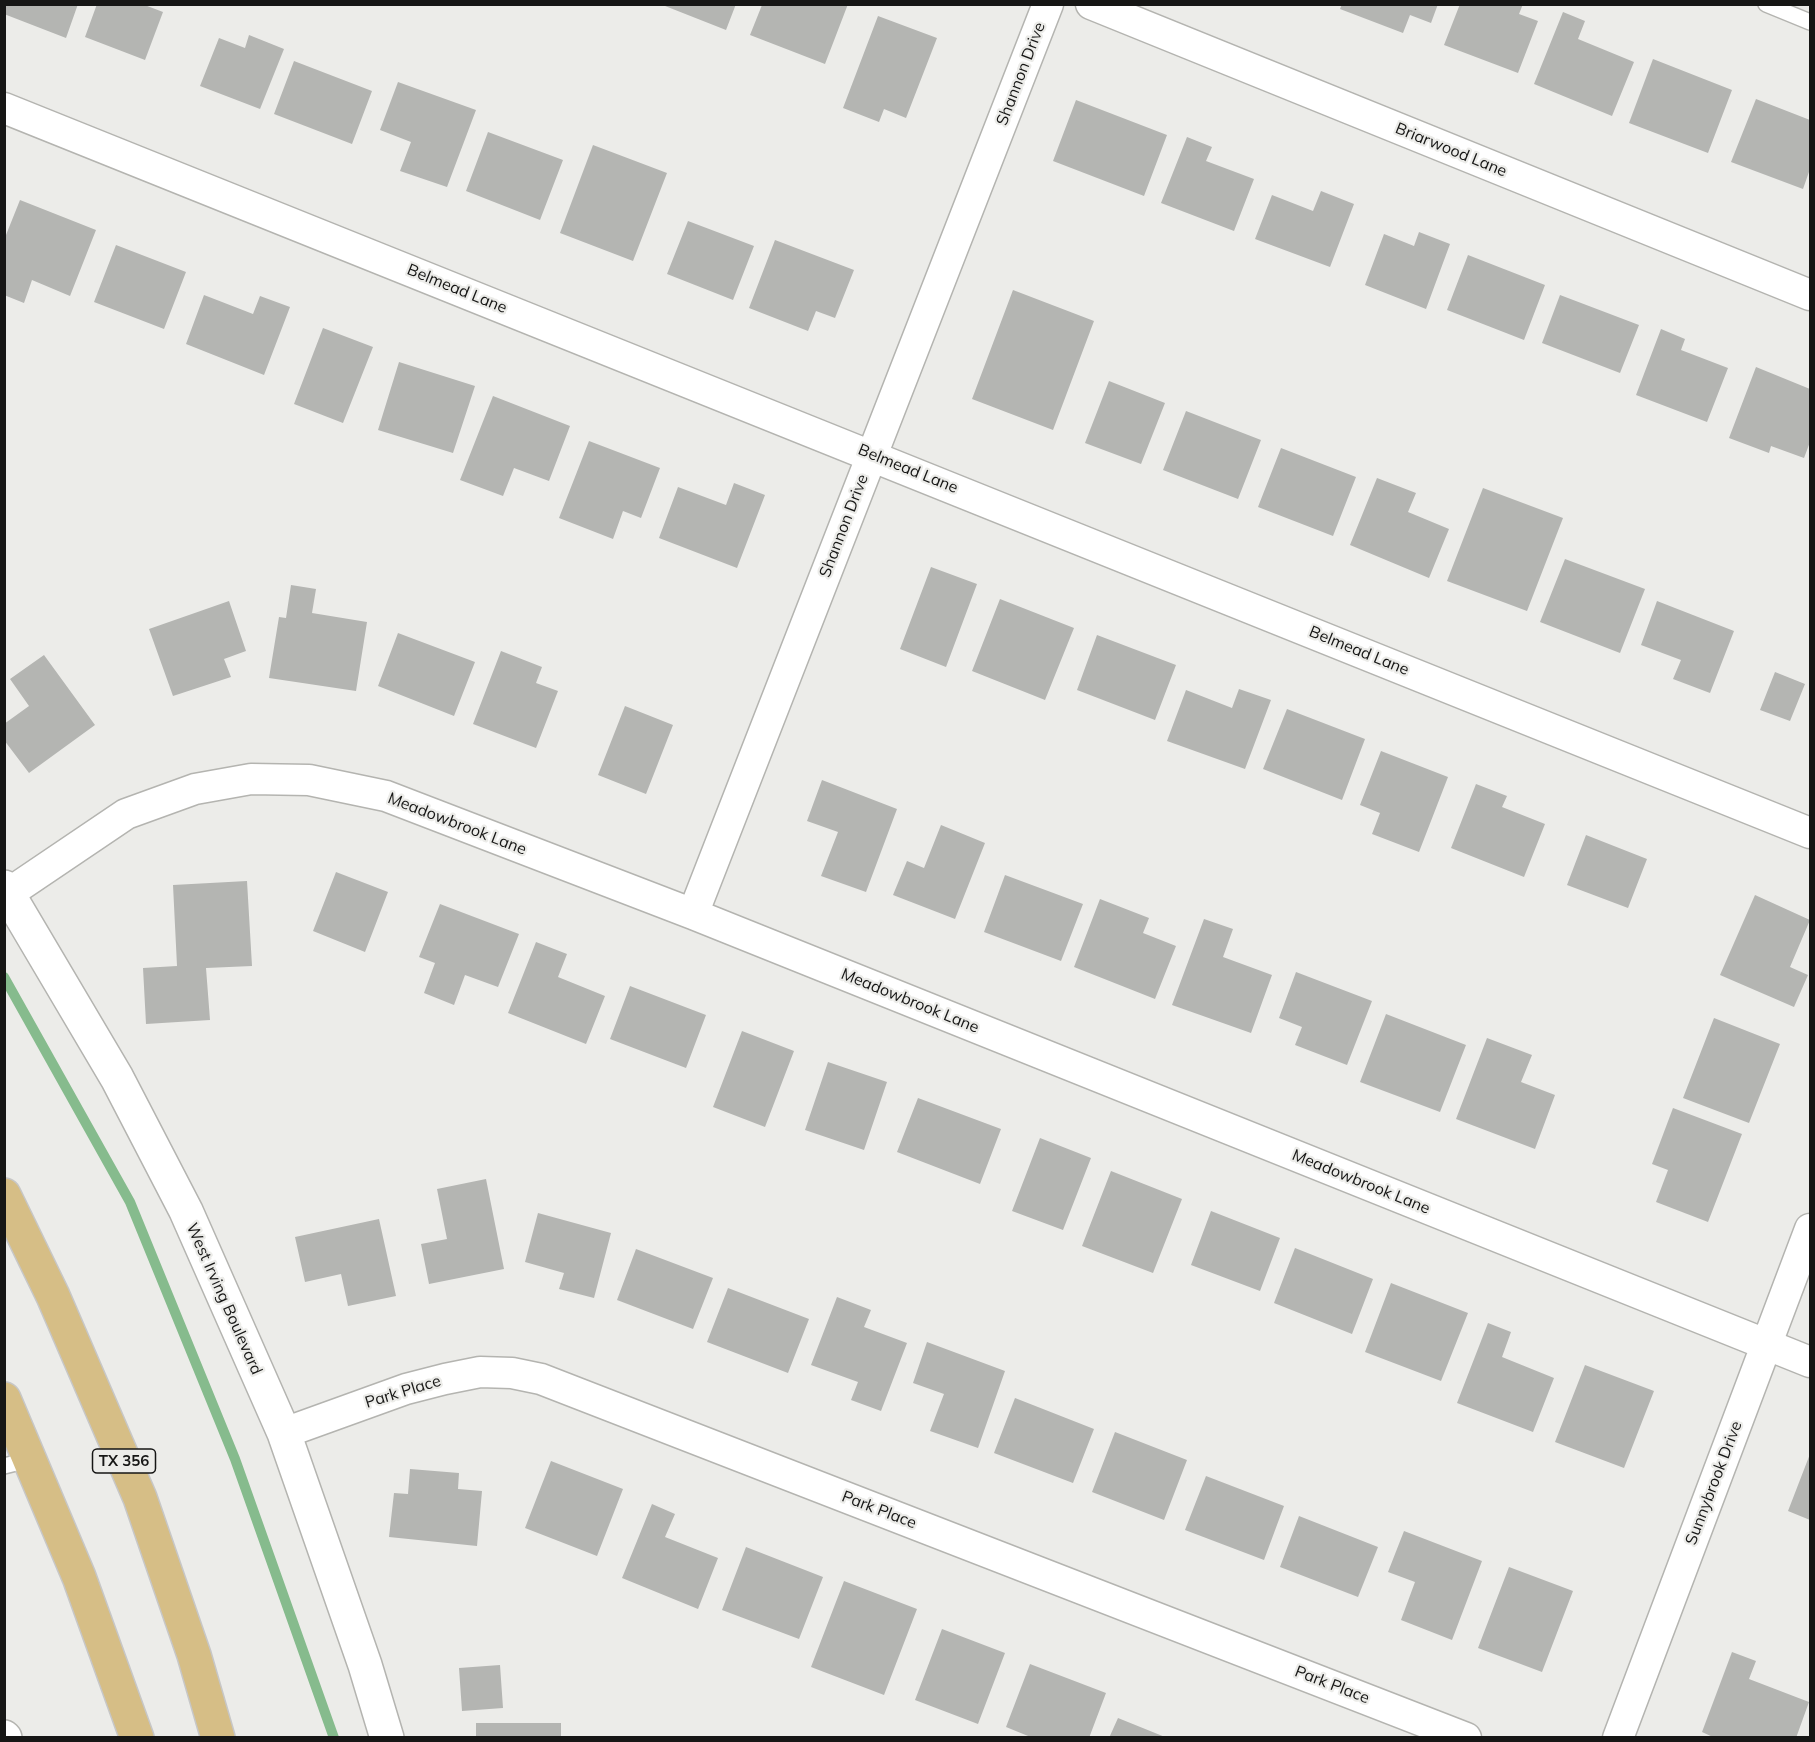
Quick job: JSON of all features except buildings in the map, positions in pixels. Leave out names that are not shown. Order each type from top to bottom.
[{"type":"main road","name":"TX 356","points":[[4,1195],[53,1296],[140,1498],[194,1655],[218,1737]]},
{"type":"main road","points":[[4,1399],[18,1463],[84,1588],[137,1737]]},
{"type":"street","name":"Shannon Drive","points":[[693,914],[1048,4]]},
{"type":"street","name":"Briarwood Lane","points":[[1091,4],[1810,295]]},
{"type":"street","name":"Belmead Lane","points":[[4,108],[873,454],[1810,833]]},
{"type":"street","name":"Meadowbrook Lane","points":[[7,890],[126,814],[195,789],[250,779],[309,780],[386,796],[693,914],[1810,1362]]},
{"type":"street","name":"West Irving Boulevard","points":[[7,890],[117,1078],[186,1211],[284,1433],[365,1665],[387,1737]]},
{"type":"street","name":"Sunnybrook Drive","points":[[1618,1737],[1810,1229]]},
{"type":"street","name":"Park Place","points":[[284,1433],[406,1389],[445,1379],[480,1372],[512,1373],[541,1378],[1466,1737]]},
{"type":"lane","points":[[1766,4],[1810,22]]},
{"type":"waterway","points":[[4,977],[130,1202],[235,1459],[334,1738]]}]
